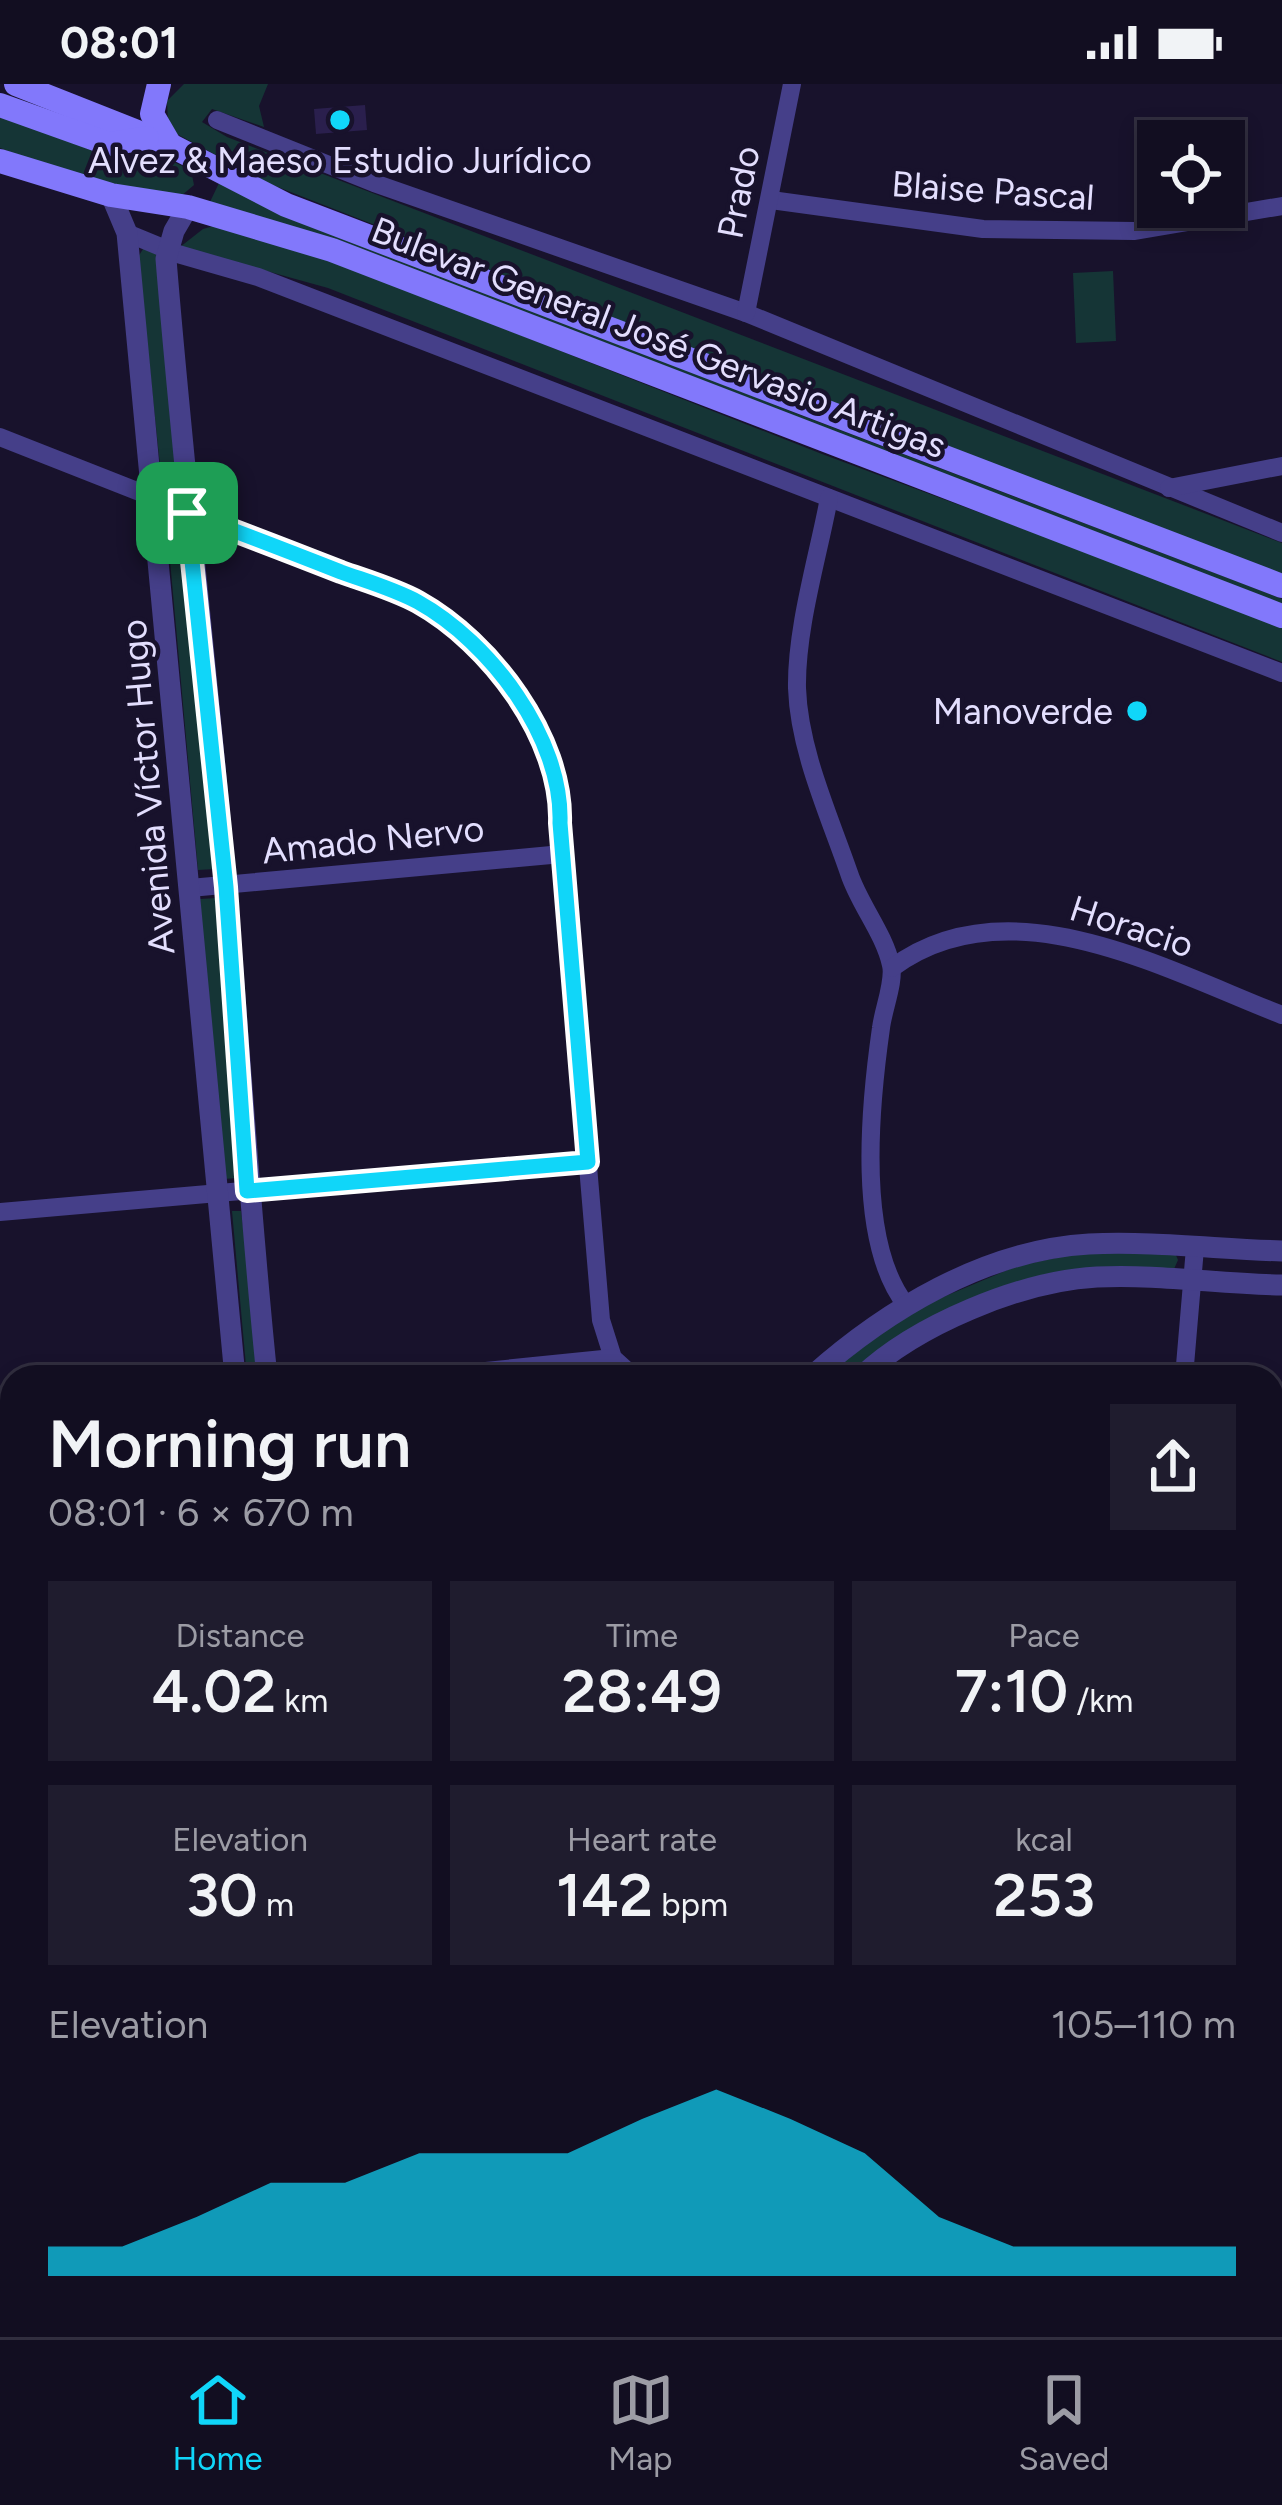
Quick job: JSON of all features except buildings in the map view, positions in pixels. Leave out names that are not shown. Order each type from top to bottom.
[{"type":"main road","name":"Bulevar General José Gervasio Artigas","points":[[16,84],[160,142],[304,212],[1282,586]]},
{"type":"main road","points":[[0,105],[109,145],[160,142],[152,114],[159,84]]},
{"type":"main road","name":"Bulevar General José Gervasio Artigas","points":[[0,161],[111,195],[188,207],[332,250],[1282,616]]},
{"type":"main road","points":[[188,207],[206,185],[207,165]]},
{"type":"street","name":"Prado","points":[[746,313],[792,84]]},
{"type":"street","name":"Bulevar General José Gervasio Artigas","points":[[217,120],[374,183],[746,313],[1282,532]]},
{"type":"street","name":"Avenida Víctor Hugo","points":[[111,195],[127,233],[234,1365]]},
{"type":"street","name":"Blaise Pascal","points":[[771,200],[983,229],[1135,231],[1282,206]]},
{"type":"street","name":"Avenida Víctor Hugo","points":[[188,207],[166,260],[266,1365]]},
{"type":"street","points":[[127,233],[258,277],[1282,673]]},
{"type":"street","points":[[0,437],[416,601],[458,629],[507,680],[543,744],[561,795],[601,1320],[613,1358],[621,1365]]},
{"type":"street","points":[[1166,488],[1282,466]]},
{"type":"street","points":[[1245,473],[1236,491],[1245,518]]},
{"type":"street","points":[[829,498],[800,638],[797,690],[806,740],[851,880],[892,968],[884,999],[869,1142],[880,1247],[893,1289],[906,1305]]},
{"type":"street","name":"Amado Nervo","points":[[190,888],[562,854]]},
{"type":"street","name":"Horacio","points":[[892,968],[916,950],[956,936],[1037,929],[1114,950],[1282,1015]]},
{"type":"street","points":[[0,1212],[588,1162]]},
{"type":"street","points":[[825,1365],[906,1305],[964,1277],[1049,1250],[1088,1244],[1282,1251]]},
{"type":"street","points":[[1185,1365],[1195,1248]]},
{"type":"street","points":[[878,1365],[924,1332],[1018,1292],[1096,1277],[1282,1285]]},
{"type":"street","points":[[544,1365],[613,1358]]},
{"type":"green space","points":[[184,84],[268,84],[259,106],[264,127],[212,109],[202,122],[227,137],[1282,543],[1282,579],[270,184],[175,133],[168,123],[167,101]]},
{"type":"green space","points":[[0,114],[132,161],[167,159],[191,170],[194,185],[181,196],[89,178],[22,157],[0,148]]},
{"type":"green space","points":[[219,183],[790,411],[1262,591],[1282,599],[1282,606],[209,204]]},
{"type":"green space","points":[[217,225],[345,266],[822,454],[1282,625],[1282,662],[328,288],[180,247],[203,229]]},
{"type":"green space","points":[[145,246],[156,254],[177,483],[171,489],[162,484],[138,257]]},
{"type":"green space","points":[[1113,271],[1116,341],[1076,343],[1073,273]]},
{"type":"green space","points":[[172,519],[181,525],[215,869],[198,870],[167,527]]},
{"type":"green space","points":[[217,898],[238,1178],[223,1179],[200,899]]},
{"type":"green space","points":[[232,1211],[241,1211],[260,1365],[246,1365]]},
{"type":"green space","points":[[1090,1251],[1175,1253],[1178,1260],[1174,1269],[1092,1268],[872,1356],[862,1365],[840,1365],[910,1311],[1017,1266]]},
{"type":"place","name":"Alvez & Maeso Estudio Jurídico","points":[[340,120]]},
{"type":"place","name":"Manoverde","points":[[1137,711]]},
{"type":"route","points":[[187,513],[416,601],[458,629],[507,680],[526,710],[561,795],[588,1162],[247,1191],[226,887],[187,513]]}]
